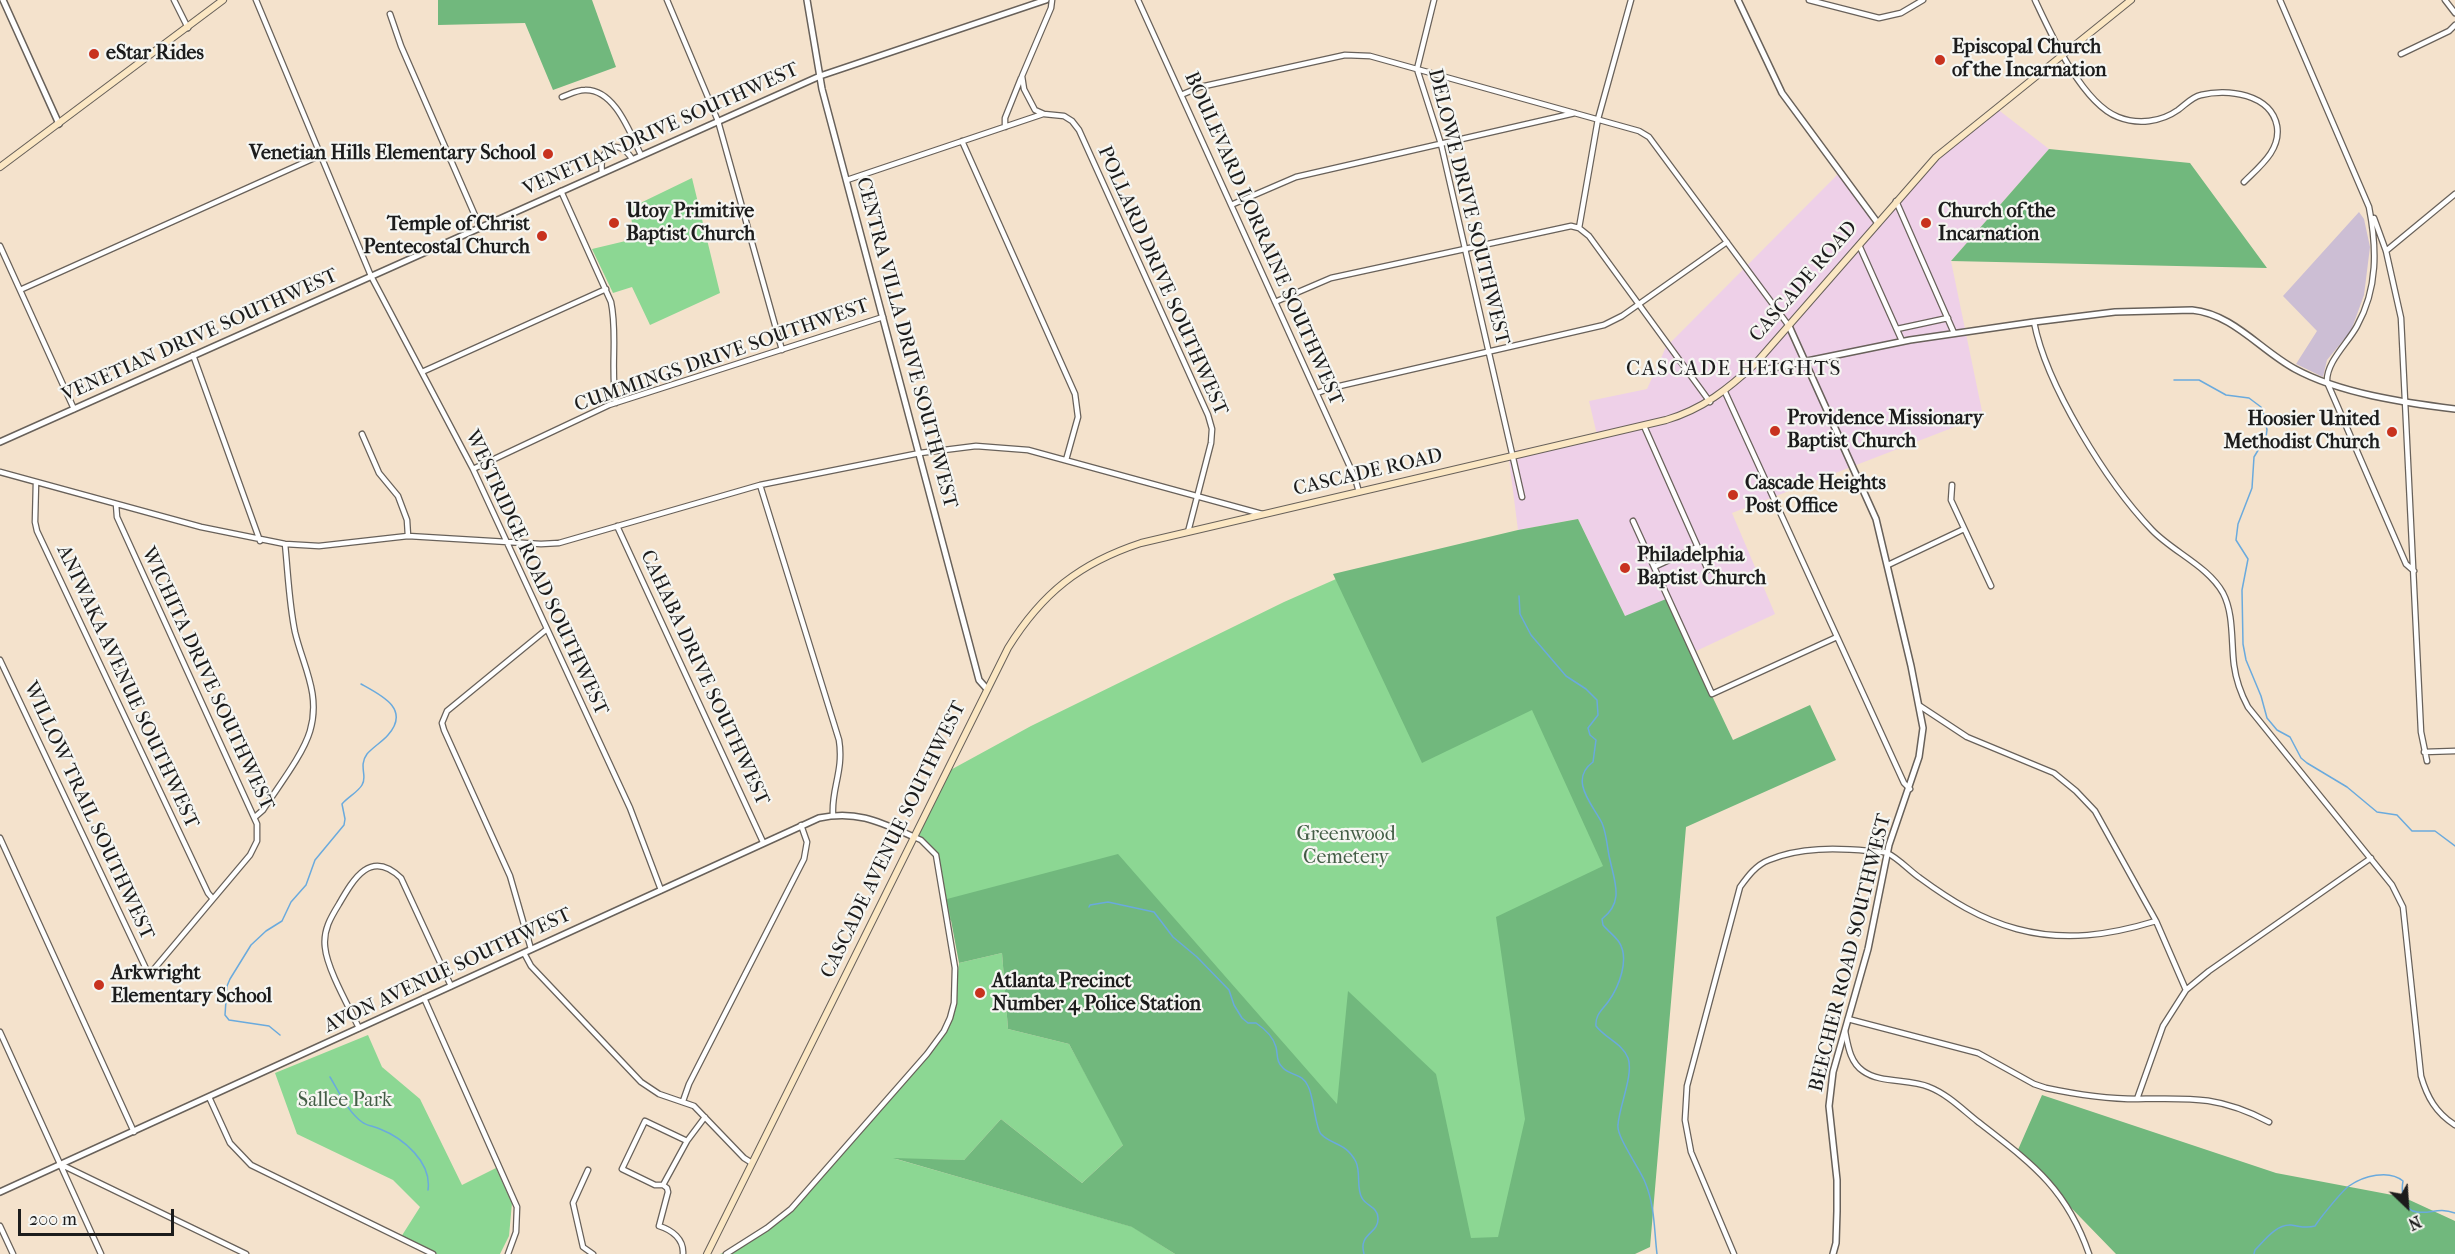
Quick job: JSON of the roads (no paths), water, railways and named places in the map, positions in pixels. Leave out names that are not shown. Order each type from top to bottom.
[{"type":"main road","points":[[0,167],[223,0]]},
{"type":"main road","name":"CASCADE ROAD","points":[[1197,529],[1644,426],[1680,416],[1710,402],[1725,392],[1756,363],[1936,157],[2131,0]]},
{"type":"main road","name":"CASCADE AVENUE SOUTHWEST","points":[[707,1254],[987,689],[1022,626],[1041,602],[1064,581],[1090,564],[1117,550],[1197,529]]},
{"type":"street","points":[[3,0],[58,124]]},
{"type":"street","points":[[174,0],[188,28]]},
{"type":"street","name":"WESTRIDGE ROAD SOUTHWEST","points":[[256,0],[371,276],[473,469],[630,808],[661,890]]},
{"type":"street","points":[[667,0],[718,121],[782,350]]},
{"type":"street","name":"CENTRA VILLA DRIVE SOUTHWEST","points":[[807,0],[820,76],[846,180],[979,680],[987,689]]},
{"type":"street","name":"VENETIAN DRIVE SOUTHWEST","points":[[0,442],[820,76],[1046,0]]},
{"type":"street","points":[[1005,127],[1005,118],[1051,8],[1052,0]]},
{"type":"street","name":"BOULEVARD LORRAINE SOUTHWEST","points":[[1138,0],[1317,393],[1359,492]]},
{"type":"street","name":"DELOWE DRIVE SOUTHWEST","points":[[1434,0],[1417,69],[1441,144],[1522,497]]},
{"type":"street","points":[[1579,228],[1598,119],[1631,0]]},
{"type":"street","points":[[1738,0],[1782,93],[1877,222]]},
{"type":"street","points":[[1809,0],[1879,18],[1901,13],[1923,0]]},
{"type":"street","points":[[2035,0],[2062,55],[2106,111],[2119,118],[2134,122],[2164,118],[2202,94],[2239,94],[2260,99],[2277,123],[2277,142],[2271,154],[2244,182]]},
{"type":"street","points":[[2280,0],[2386,251],[2401,318],[2421,732],[2427,761]]},
{"type":"street","points":[[2445,0],[2455,13]]},
{"type":"street","points":[[390,14],[480,227]]},
{"type":"street","points":[[2401,54],[2455,26]]},
{"type":"street","points":[[1181,95],[1200,87],[1345,55],[1370,56],[1639,130],[1649,137],[1789,326]]},
{"type":"street","points":[[1022,76],[1028,101],[1035,110],[1044,114]]},
{"type":"street","points":[[562,97],[587,89],[607,99],[616,109],[641,155]]},
{"type":"street","name":"POLLARD DRIVE SOUTHWEST","points":[[1044,114],[1054,113],[1064,116],[1072,121],[1079,130],[1208,415],[1212,429],[1211,443],[1188,532]]},
{"type":"street","points":[[1231,205],[1296,177],[1576,113]]},
{"type":"street","points":[[846,180],[1044,114]]},
{"type":"street","points":[[962,141],[1076,394],[1078,417],[1066,459]]},
{"type":"street","points":[[602,172],[602,157],[613,147],[625,150],[632,159]]},
{"type":"street","points":[[20,290],[321,155]]},
{"type":"street","points":[[561,191],[606,289],[614,315],[616,403]]},
{"type":"street","points":[[2386,251],[2455,194]]},
{"type":"street","points":[[1896,201],[1954,333]]},
{"type":"street","points":[[2369,207],[2375,251],[2370,293],[2357,326],[2326,371],[2327,382],[2406,564],[2414,571]]},
{"type":"street","points":[[1275,302],[1331,278],[1563,226],[1579,228],[1588,236],[1710,402]]},
{"type":"street","points":[[1317,393],[1604,324],[1622,316],[1726,242]]},
{"type":"street","points":[[1858,244],[1902,341]]},
{"type":"street","points":[[0,246],[74,408]]},
{"type":"street","points":[[422,372],[606,289]]},
{"type":"street","points":[[1756,363],[1768,369],[1902,341],[2115,312],[2204,311],[2224,320],[2293,368],[2327,382],[2406,403],[2455,409]]},
{"type":"street","name":"CUMMINGS DRIVE SOUTHWEST","points":[[473,469],[616,403],[884,317]]},
{"type":"street","points":[[1898,329],[1948,318]]},
{"type":"street","points":[[2034,322],[2063,398],[2104,468],[2152,530],[2210,576],[2223,592],[2230,613],[2236,676],[2248,708],[2392,885],[2403,907],[2421,1076],[2426,1092],[2440,1113],[2455,1125]]},
{"type":"street","name":"BEECHER ROAD SOUTHWEST","points":[[1789,326],[1876,519],[1920,706],[1922,742],[1910,789],[1887,853],[1868,949],[1833,1072],[1829,1106],[1837,1180],[1837,1231],[1833,1254]]},
{"type":"street","points":[[193,355],[260,541]]},
{"type":"street","points":[[1725,392],[1904,783],[1910,789]]},
{"type":"street","points":[[1644,426],[1707,570]]},
{"type":"street","points":[[362,434],[379,473],[398,496],[407,520],[408,536]]},
{"type":"street","points":[[0,472],[260,541],[319,546],[408,536],[559,543],[760,485],[958,447],[994,446],[1028,450],[1262,514]]},
{"type":"street","name":"ANIWAKA AVENUE SOUTHWEST","points":[[36,482],[35,522],[37,531],[213,899]]},
{"type":"street","points":[[760,485],[839,740],[841,766],[832,806],[833,815]]},
{"type":"street","points":[[1952,485],[1951,500],[1991,586]]},
{"type":"street","name":"WICHITA DRIVE SOUTHWEST","points":[[116,504],[117,517],[255,817],[258,833],[254,849],[149,975]]},
{"type":"street","points":[[1634,521],[1712,694],[1837,637]]},
{"type":"street","name":"CAHABA DRIVE SOUTHWEST","points":[[617,526],[763,842]]},
{"type":"street","points":[[1888,566],[1964,529]]},
{"type":"street","points":[[255,817],[263,810],[303,748],[314,714],[312,684],[295,630],[285,544]]},
{"type":"street","points":[[1654,567],[1697,547]]},
{"type":"street","points":[[531,950],[510,876],[442,723],[447,711],[547,628]]},
{"type":"street","name":"WILLOW TRAIL SOUTHWEST","points":[[0,660],[149,975]]},
{"type":"street","points":[[1920,706],[1967,737],[2054,773],[2076,790],[2095,811],[2157,921],[2186,990]]},
{"type":"street","points":[[2424,752],[2455,751]]},
{"type":"street","name":"AVON AVENUE SOUTHWEST","points":[[0,1192],[801,825],[833,815],[866,817],[914,837]]},
{"type":"street","points":[[683,1101],[689,1084],[804,859],[807,842],[801,825]]},
{"type":"street","points":[[726,1254],[767,1228],[791,1209],[927,1054],[944,1031],[950,1018],[954,1003],[955,968],[936,855],[921,840],[914,837]]},
{"type":"street","points":[[0,838],[134,1132]]},
{"type":"street","points":[[1734,1254],[1691,1152],[1685,1120],[1685,1103],[1687,1086],[1740,887],[1758,866],[1784,855],[1825,849],[1887,853],[1952,901],[1986,918],[2018,930],[2055,935],[2093,936],[2157,921]]},
{"type":"street","points":[[2136,1099],[2163,1026],[2186,990],[2209,970],[2371,858]]},
{"type":"street","points":[[359,1028],[327,958],[324,940],[329,922],[352,881],[365,869],[375,866],[385,867],[401,878],[451,986]]},
{"type":"street","points":[[524,953],[531,966],[641,1082],[659,1094],[694,1106],[744,1158],[752,1163]]},
{"type":"street","points":[[424,998],[517,1207],[516,1232],[508,1254]]},
{"type":"street","points":[[1848,1019],[1978,1053],[2034,1084],[2046,1088],[2136,1099],[2192,1098],[2233,1106],[2269,1122]]},
{"type":"street","points":[[1845,1031],[1851,1056],[1862,1071],[1878,1078],[1920,1083],[1936,1090],[2037,1167],[2074,1217],[2090,1254]]},
{"type":"street","points":[[0,1032],[101,1254]]},
{"type":"street","points":[[209,1097],[231,1143],[251,1165],[433,1254]]},
{"type":"street","points":[[663,1185],[687,1141],[705,1117]]},
{"type":"street","points":[[663,1185],[655,1185],[621,1169],[630,1148],[645,1121],[687,1141]]},
{"type":"street","points":[[62,1165],[246,1254]]},
{"type":"street","points":[[588,1170],[573,1203],[583,1247],[593,1254]]},
{"type":"street","points":[[663,1185],[668,1192],[659,1226],[674,1234],[681,1241],[683,1254]]},
{"type":"street","points":[[0,1226],[13,1254]]},
{"type":"waterway","points":[[2174,380],[2199,380],[2226,395],[2249,398],[2261,407],[2264,415],[2266,437],[2254,457],[2252,488],[2238,524],[2236,540],[2248,559],[2242,590],[2243,644],[2246,660],[2261,696],[2267,718],[2277,730],[2290,737],[2301,758],[2347,787],[2377,812],[2397,815],[2412,831],[2435,831],[2455,846]]},
{"type":"waterway","points":[[1519,596],[1520,614],[1531,635],[1566,676],[1586,689],[1597,700],[1598,715],[1588,728],[1590,735],[1596,740],[1593,762],[1586,769],[1582,784],[1604,828],[1616,899],[1609,913],[1602,919],[1603,925],[1619,942],[1623,964],[1619,981],[1598,1016],[1596,1026],[1622,1049],[1628,1058],[1628,1081],[1618,1130],[1648,1191],[1657,1254]]},
{"type":"waterway","points":[[280,1035],[269,1026],[229,1020],[225,1015],[227,986],[251,945],[266,931],[282,921],[291,902],[306,885],[315,860],[344,825],[342,804],[364,782],[364,758],[394,726],[395,710],[391,704],[361,684]]},
{"type":"waterway","points":[[1089,907],[1108,902],[1154,912],[1173,937],[1197,957],[1229,990],[1242,1018],[1248,1023],[1256,1023],[1271,1036],[1281,1066],[1306,1082],[1321,1134],[1343,1147],[1356,1162],[1360,1194],[1364,1201],[1376,1211],[1378,1218],[1375,1227],[1364,1242],[1364,1254]]},
{"type":"waterway","points":[[330,1077],[357,1118],[398,1138],[414,1152],[425,1170],[428,1190]]},
{"type":"waterway","points":[[2254,1254],[2266,1238],[2280,1227],[2286,1225],[2315,1226],[2349,1186],[2361,1179],[2376,1175],[2391,1175],[2403,1181],[2404,1200],[2412,1211],[2455,1213]]},
{"type":"place","name":"eStar Rides","points":[[94,54]]},
{"type":"place","name":"Episcopal Church of the Incarnation","points":[[1940,60]]},
{"type":"place","name":"Venetian Hills Elementary School","points":[[548,154]]},
{"type":"place","name":"Utoy Primitive Baptist Church","points":[[614,223]]},
{"type":"place","name":"Church of the Incarnation","points":[[1926,223]]},
{"type":"place","name":"Temple of Christ Pentecostal Church","points":[[542,236]]},
{"type":"place","name":"Providence Missionary Baptist Church","points":[[1775,431]]},
{"type":"place","name":"Hoosier United Methodist Church","points":[[2392,432]]},
{"type":"place","name":"Cascade Heights Post Office","points":[[1733,495]]},
{"type":"place","name":"Philadelphia Baptist Church","points":[[1625,568]]},
{"type":"place","name":"Arkwright Elementary School","points":[[99,985]]},
{"type":"place","name":"Atlanta Precinct Number 4 Police Station","points":[[980,993]]},
{"type":"district","name":"CASCADE HEIGHTS","points":[[1734,370]]},
{"type":"park label","name":"Greenwood Cemetery","points":[[1346,846]]},
{"type":"park label","name":"Sallee Park","points":[[345,1101]]}]
